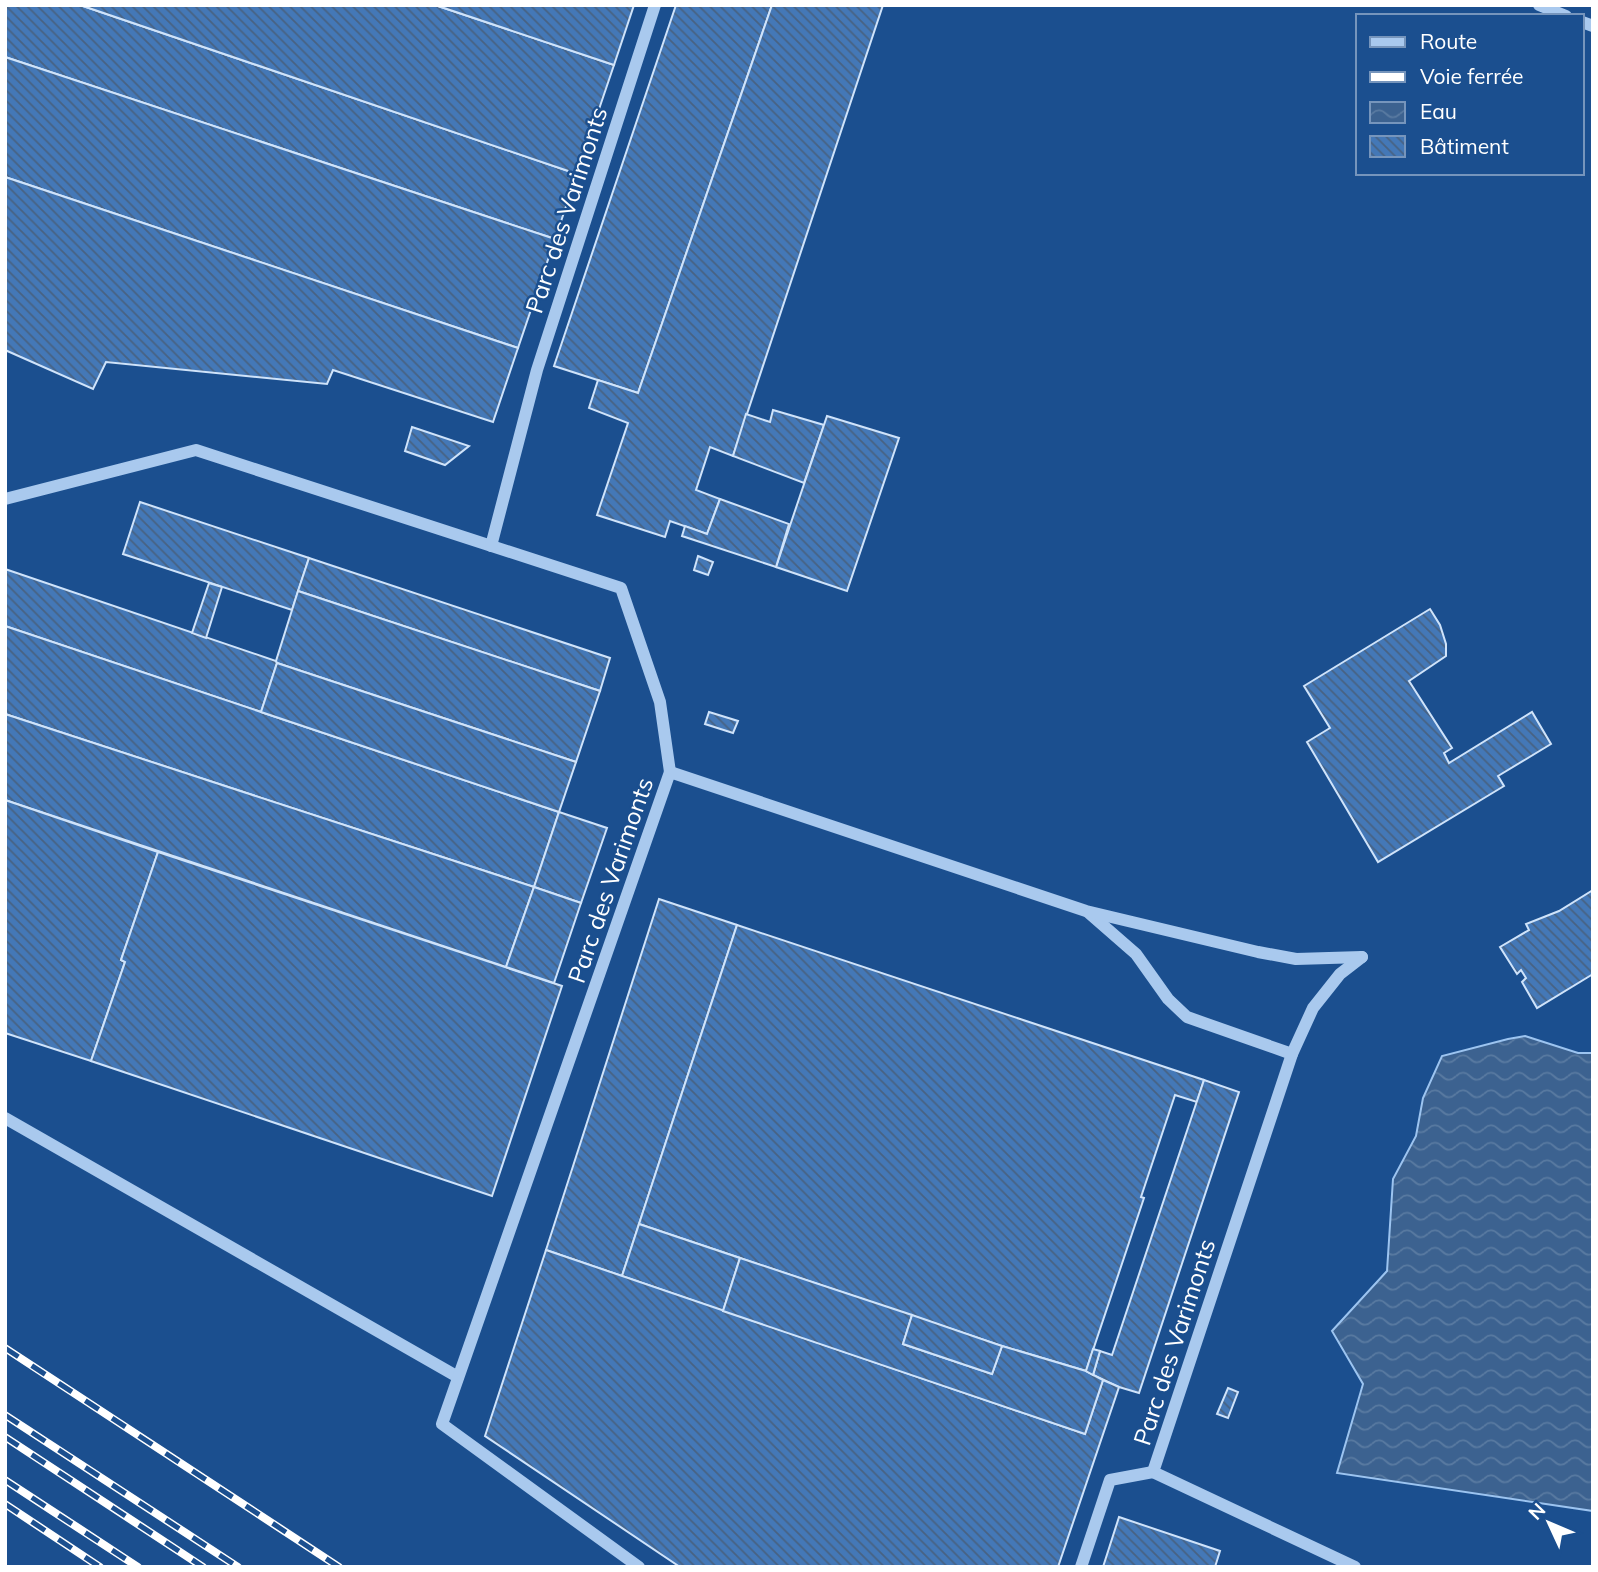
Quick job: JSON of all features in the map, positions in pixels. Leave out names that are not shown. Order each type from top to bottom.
[{"type":"street","name":"Parc des Varimonts","points":[[491,546],[537,370],[655,5]]},
{"type":"street","points":[[1539,5],[1561,14]]},
{"type":"street","points":[[5,499],[196,450],[621,588],[660,702],[670,772]]},
{"type":"street","name":"Parc des Varimonts","points":[[639,1567],[442,1424],[670,772],[1086,911],[1296,959],[1362,957],[1340,974],[1313,1008],[1292,1054],[1153,1472],[1355,1567]]},
{"type":"street","name":"Parc des Varimonts","points":[[1086,911],[1136,954],[1168,999],[1187,1017],[1292,1054]]},
{"type":"street","points":[[5,1118],[458,1377]]},
{"type":"street","points":[[1081,1567],[1110,1480],[1153,1472]]},
{"type":"water","points":[[1525,1036],[1578,1053],[1593,1053],[1593,1511],[1337,1473],[1363,1384],[1332,1331],[1387,1271],[1393,1179],[1416,1136],[1423,1098],[1442,1056]]},
{"type":"building","points":[[5,5],[80,5],[577,174],[555,239],[5,57]]},
{"type":"building","points":[[80,5],[435,5],[614,65],[577,174]]},
{"type":"building","points":[[435,5],[634,5],[614,65]]},
{"type":"building","points":[[676,5],[772,5],[638,393],[554,366]]},
{"type":"building","points":[[772,5],[883,5],[733,456],[710,447],[696,490],[720,499],[707,534],[670,521],[665,537],[597,515],[628,423],[589,408],[598,380],[638,393]]},
{"type":"building","points":[[5,57],[555,239],[518,348],[5,177]]},
{"type":"building","points":[[5,177],[518,348],[493,422],[333,370],[327,384],[106,362],[93,389],[5,350]]},
{"type":"building","points":[[773,410],[824,425],[804,483],[733,456],[746,414],[770,422]]},
{"type":"building","points":[[827,416],[899,438],[847,591],[776,567]]},
{"type":"building","points":[[412,427],[469,446],[445,465],[405,451]]},
{"type":"building","points":[[720,499],[789,524],[776,567],[682,536],[685,526],[707,534]]},
{"type":"building","points":[[140,502],[309,558],[292,610],[123,554]]},
{"type":"building","points":[[698,556],[713,562],[708,575],[694,570]]},
{"type":"building","points":[[309,558],[610,658],[600,691],[298,591]]},
{"type":"building","points":[[5,569],[276,661],[261,712],[5,626]]},
{"type":"building","points":[[209,583],[222,587],[206,638],[192,633]]},
{"type":"building","points":[[298,591],[600,691],[576,762],[277,663]]},
{"type":"building","points":[[1430,609],[1440,625],[1446,644],[1446,656],[1409,681],[1452,748],[1444,753],[1449,763],[1532,712],[1551,744],[1498,776],[1504,786],[1378,862],[1307,742],[1330,728],[1304,686]]},
{"type":"building","points":[[5,626],[559,812],[534,887],[5,714]]},
{"type":"building","points":[[277,663],[576,762],[559,812],[261,712]]},
{"type":"building","points":[[709,712],[738,721],[733,733],[705,724]]},
{"type":"building","points":[[5,714],[534,887],[506,967],[5,800]]},
{"type":"building","points":[[5,800],[158,852],[121,960],[125,962],[91,1061],[5,1033]]},
{"type":"building","points":[[559,812],[607,828],[581,903],[534,887]]},
{"type":"building","points":[[158,852],[562,986],[492,1196],[91,1061],[125,962],[121,960]]},
{"type":"building","points":[[534,887],[581,903],[554,983],[506,967]]},
{"type":"building","points":[[1593,890],[1593,974],[1537,1008],[1522,982],[1526,978],[1521,970],[1517,974],[1500,947],[1529,930],[1526,924],[1559,911]]},
{"type":"building","points":[[659,899],[737,925],[622,1276],[546,1250]]},
{"type":"building","points":[[737,925],[1204,1080],[1197,1102],[1175,1095],[1141,1197],[1144,1198],[1086,1371],[1002,1346],[639,1224]]},
{"type":"building","points":[[1204,1080],[1239,1092],[1139,1393],[1093,1375],[1100,1351],[1112,1355]]},
{"type":"building","points":[[639,1224],[740,1258],[723,1311],[622,1276]]},
{"type":"building","points":[[546,1250],[1085,1434],[1103,1380],[1119,1387],[1058,1567],[680,1567],[485,1436]]},
{"type":"building","points":[[740,1258],[912,1315],[903,1344],[992,1374],[1002,1346],[1086,1371],[1103,1380],[1085,1434],[723,1311]]},
{"type":"building","points":[[912,1315],[1002,1346],[992,1374],[903,1344]]},
{"type":"building","points":[[1093,1349],[1100,1351],[1093,1375],[1086,1371]]},
{"type":"building","points":[[1228,1388],[1238,1392],[1228,1418],[1217,1414]]},
{"type":"building","points":[[1119,1517],[1220,1551],[1215,1567],[1103,1567]]},
{"type":"railway","points":[[5,1348],[339,1567]]},
{"type":"railway","points":[[5,1415],[238,1567]]},
{"type":"railway","points":[[5,1437],[203,1567]]},
{"type":"railway","points":[[5,1480],[138,1567]]},
{"type":"railway","points":[[5,1504],[100,1567]]}]
